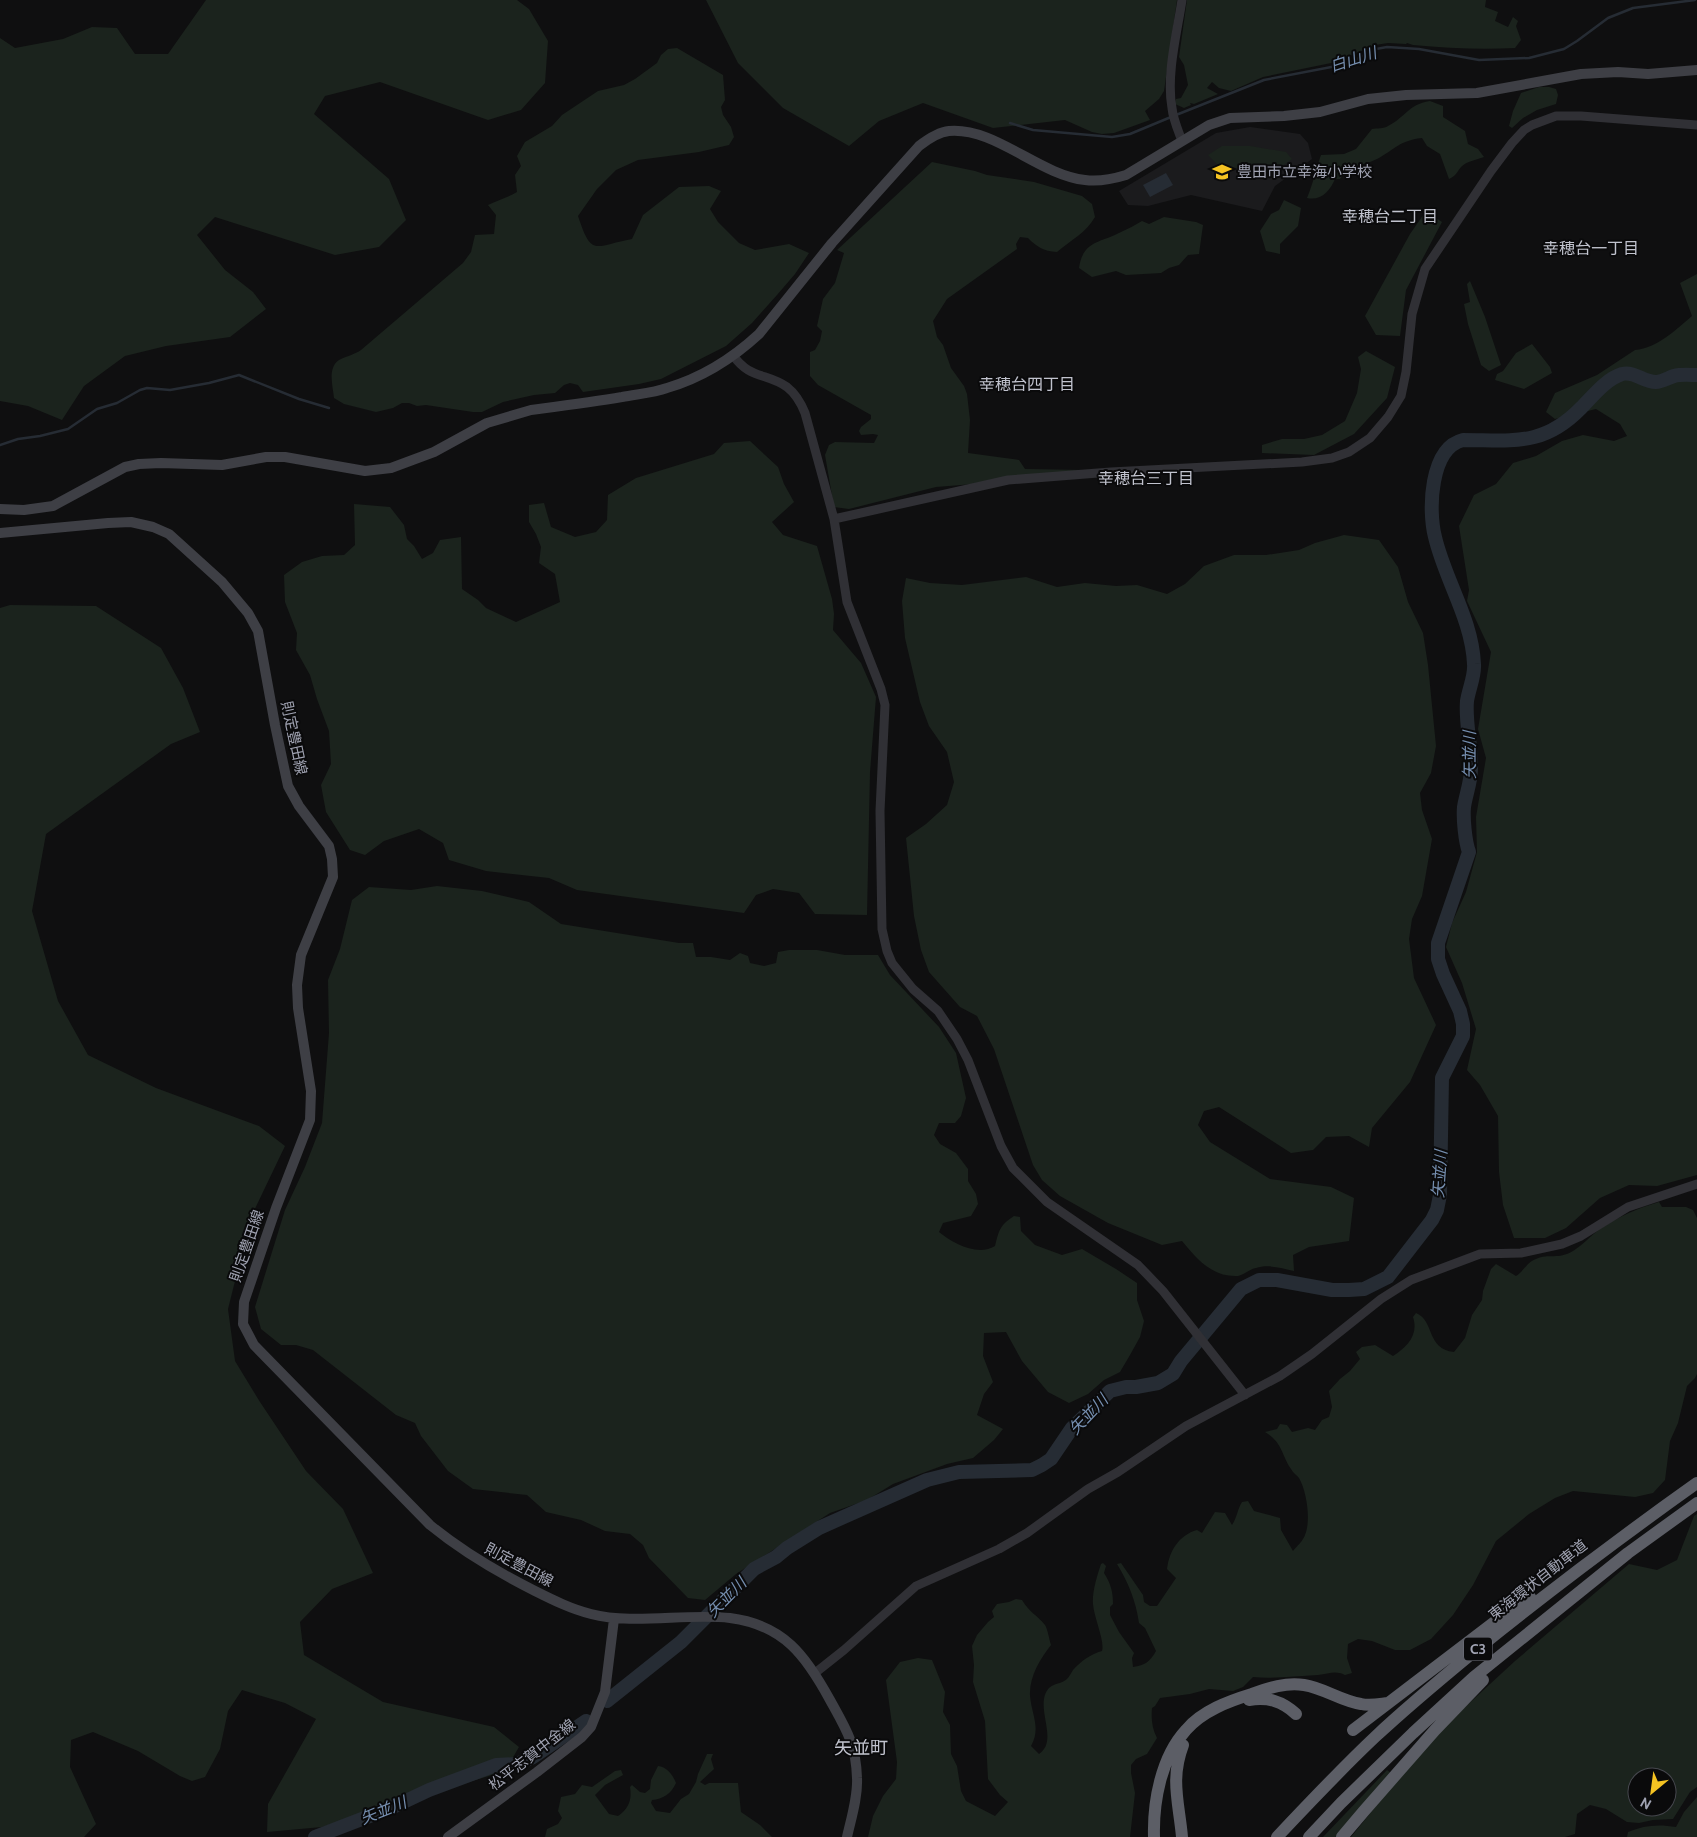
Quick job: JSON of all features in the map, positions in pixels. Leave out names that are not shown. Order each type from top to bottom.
[{"type":"highway","name":"東海環状自動車道","points":[[1277,1837],[1376,1736],[1432,1687],[1535,1602],[1618,1539],[1697,1483]]},
{"type":"highway","name":"C3","points":[[1310,1837],[1341,1803],[1474,1677],[1628,1553],[1697,1502]]},
{"type":"highway","points":[[1353,1730],[1509,1611],[1618,1539]]},
{"type":"highway","points":[[1342,1837],[1370,1803],[1474,1689],[1548,1618]]},
{"type":"highway","points":[[1154,1837],[1159,1782],[1166,1765],[1177,1742],[1186,1729],[1208,1713],[1239,1698],[1279,1685],[1291,1684],[1304,1685],[1361,1704],[1388,1703]]},
{"type":"highway","points":[[1182,1837],[1175,1793],[1176,1772],[1184,1743],[1197,1725],[1222,1710],[1251,1699],[1278,1701],[1296,1714]]},
{"type":"main road","points":[[0,509],[24,510],[53,506],[125,467],[138,464],[222,465],[266,457],[285,457],[365,471],[391,468],[434,452],[487,423],[513,415],[531,410],[666,389],[702,374],[733,355],[759,334],[810,270],[918,146],[935,135],[948,131],[974,133],[1063,175],[1096,181],[1115,179],[1126,175],[1209,125],[1230,118],[1284,116],[1320,112],[1368,100],[1406,95],[1477,93],[1582,74],[1618,72],[1648,74],[1697,70]]},
{"type":"main road","name":"則定豊田線","points":[[0,534],[131,522],[153,527],[169,534],[222,582],[248,614],[258,631],[288,786],[299,806],[329,846],[333,877],[301,954],[297,985],[298,1008],[311,1091],[310,1120],[276,1208],[244,1302],[243,1324],[254,1345],[267,1361],[430,1525],[451,1543],[494,1570],[563,1605],[590,1614],[614,1619],[728,1618],[749,1622],[772,1631],[802,1654],[815,1673],[851,1738],[857,1780],[847,1837]]},
{"type":"main road","name":"松平志賀中金線","points":[[448,1837],[537,1772],[582,1737],[591,1727],[596,1719],[605,1692],[614,1619]]},
{"type":"street","points":[[1182,0],[1173,64],[1171,106],[1182,141]]},
{"type":"street","points":[[834,519],[1008,480],[1111,472],[1302,462],[1332,458],[1349,452],[1370,438],[1388,417],[1401,396],[1406,372],[1412,314],[1425,270],[1491,171],[1512,142],[1524,130],[1556,116],[1581,116],[1697,125]]},
{"type":"street","points":[[733,355],[747,370],[786,387],[800,401],[816,446],[834,519],[847,602],[880,689],[884,705],[880,811],[882,929],[887,952],[892,963],[913,990],[938,1011],[957,1039],[968,1060],[1001,1146],[1013,1168],[1047,1202],[1138,1265],[1163,1291],[1245,1395]]},
{"type":"street","points":[[815,1673],[916,1586],[1027,1534],[1088,1489],[1118,1472],[1186,1426],[1280,1376],[1312,1354],[1381,1298],[1411,1280],[1480,1254],[1521,1253],[1562,1244],[1581,1236],[1628,1207],[1697,1184]]},
{"type":"shaded area","points":[[206,0],[517,0],[529,9],[548,41],[545,83],[521,110],[488,120],[380,82],[325,96],[314,114],[389,179],[406,220],[379,247],[335,255],[215,217],[197,235],[225,270],[253,292],[266,309],[230,337],[166,346],[125,356],[84,386],[62,420],[28,406],[0,401],[0,38],[15,48],[63,39],[92,27],[117,28],[135,54],[168,54]]},
{"type":"shaded area","points":[[706,0],[1177,0],[1164,91],[1159,99],[1145,111],[1150,120],[1114,133],[1102,134],[1092,132],[1065,120],[993,128],[923,103],[879,121],[849,146],[783,108],[738,63]]},
{"type":"shaded area","points":[[1187,0],[1486,0],[1485,7],[1498,12],[1495,21],[1508,27],[1513,17],[1518,21],[1516,26],[1521,40],[1515,48],[1502,49],[1451,48],[1407,43],[1375,45],[1336,62],[1263,77],[1231,91],[1219,88],[1212,82],[1207,88],[1218,94],[1194,104],[1190,103],[1191,105],[1184,108],[1175,104],[1176,99],[1181,98],[1188,85],[1184,65],[1179,57]]},
{"type":"shaded area","points":[[677,48],[723,75],[725,100],[721,107],[734,137],[729,145],[699,152],[638,160],[616,170],[597,189],[578,216],[591,244],[602,246],[632,239],[643,215],[679,187],[709,186],[721,191],[710,209],[718,222],[739,243],[755,250],[789,244],[809,253],[795,274],[752,323],[726,346],[661,379],[639,384],[583,392],[578,385],[570,383],[564,385],[555,393],[534,395],[503,402],[482,412],[402,403],[393,408],[376,412],[344,404],[334,398],[332,373],[335,363],[361,350],[463,263],[471,252],[475,235],[494,234],[496,215],[488,205],[517,192],[515,175],[521,166],[517,156],[525,142],[552,126],[562,115],[598,91],[624,85],[657,63],[661,55],[668,49]]},
{"type":"shaded area","points":[[1539,87],[1556,89],[1558,95],[1556,104],[1537,110],[1523,118],[1512,128],[1509,126],[1521,93]]},
{"type":"shaded area","points":[[1430,101],[1443,106],[1443,117],[1465,131],[1468,144],[1478,149],[1484,157],[1463,165],[1449,179],[1440,154],[1427,146],[1422,138],[1414,139],[1402,143],[1371,162],[1348,170],[1340,179],[1335,179],[1328,191],[1321,196],[1312,199],[1307,198],[1321,155],[1344,154],[1356,149],[1372,129],[1386,127],[1394,123],[1416,105]]},
{"type":"shaded area","name":"豊田市立幸海小学校","points":[[1250,127],[1300,134],[1308,143],[1312,159],[1275,186],[1262,211],[1191,195],[1148,206],[1128,205],[1119,191],[1216,133]]},
{"type":"shaded area","points":[[1222,146],[1250,146],[1286,152],[1292,159],[1270,175],[1217,164],[1208,155]]},
{"type":"shaded area","points":[[932,162],[987,175],[1034,182],[1082,196],[1092,204],[1095,217],[1091,223],[1083,232],[1057,252],[1044,250],[1028,238],[1020,237],[1016,244],[1017,249],[947,299],[933,321],[937,337],[943,345],[951,368],[964,386],[967,394],[970,420],[968,453],[1019,460],[1025,469],[1085,470],[1088,475],[936,487],[849,509],[834,507],[825,455],[829,445],[835,442],[874,443],[878,435],[861,435],[859,431],[861,427],[871,419],[871,415],[818,385],[810,376],[810,352],[815,350],[820,341],[822,331],[817,326],[823,299],[835,283],[844,253],[837,250]]},
{"type":"shaded area","points":[[1166,173],[1173,185],[1150,197],[1143,185]]},
{"type":"shaded area","points":[[1284,200],[1301,208],[1298,226],[1280,244],[1280,254],[1266,251],[1260,231],[1271,214],[1279,210]]},
{"type":"shaded area","points":[[1426,211],[1442,222],[1406,290],[1400,336],[1376,335],[1365,316],[1410,234]]},
{"type":"shaded area","points":[[1164,217],[1196,222],[1203,225],[1199,254],[1188,255],[1179,265],[1161,273],[1126,275],[1116,271],[1092,277],[1079,268],[1084,252],[1094,244],[1142,221],[1149,224]]},
{"type":"shaded area","points":[[1697,274],[1697,1175],[1657,1186],[1629,1185],[1600,1198],[1566,1228],[1545,1238],[1514,1238],[1503,1205],[1499,1172],[1498,1116],[1480,1085],[1467,1070],[1476,1029],[1462,983],[1446,947],[1452,923],[1466,892],[1477,852],[1476,817],[1486,758],[1478,729],[1491,652],[1467,601],[1469,590],[1459,526],[1474,495],[1496,484],[1513,463],[1536,456],[1562,441],[1583,435],[1614,441],[1627,436],[1620,424],[1596,409],[1555,419],[1546,412],[1555,393],[1597,375],[1635,350],[1643,349],[1659,342],[1692,316],[1680,283]]},
{"type":"shaded area","points":[[1470,281],[1485,317],[1501,365],[1489,371],[1481,365],[1468,324],[1464,304],[1470,302],[1467,284]]},
{"type":"shaded area","points":[[1532,344],[1550,367],[1552,373],[1524,389],[1495,380],[1497,374],[1503,371],[1516,353]]},
{"type":"shaded area","points":[[1366,351],[1395,367],[1387,398],[1354,434],[1314,455],[1262,453],[1262,445],[1282,439],[1304,439],[1322,435],[1345,421],[1357,393],[1361,369],[1358,357]]},
{"type":"shaded area","points":[[750,441],[778,467],[784,484],[794,502],[772,522],[783,535],[817,546],[832,599],[834,614],[833,630],[861,663],[876,697],[870,772],[867,915],[815,914],[799,893],[773,889],[756,895],[744,913],[577,890],[549,878],[486,871],[449,860],[443,843],[419,829],[384,841],[365,855],[350,850],[326,812],[321,785],[331,764],[329,731],[310,675],[296,650],[297,633],[285,602],[284,575],[302,562],[322,556],[344,555],[355,545],[354,504],[390,507],[404,525],[407,539],[422,559],[433,553],[440,540],[461,537],[462,589],[486,608],[516,622],[560,602],[555,574],[539,563],[541,547],[529,522],[529,505],[544,503],[551,527],[575,537],[596,532],[607,520],[608,495],[636,478],[714,454],[724,443]]},
{"type":"shaded area","points":[[1344,535],[1379,540],[1398,567],[1408,602],[1423,633],[1436,746],[1431,773],[1420,793],[1422,810],[1432,839],[1422,896],[1412,919],[1409,939],[1414,978],[1436,1025],[1410,1082],[1372,1128],[1369,1147],[1349,1136],[1326,1137],[1313,1150],[1291,1153],[1219,1107],[1204,1111],[1198,1125],[1210,1142],[1270,1179],[1331,1187],[1354,1198],[1349,1241],[1309,1247],[1293,1255],[1294,1271],[1265,1266],[1238,1276],[1226,1275],[1205,1265],[1182,1241],[1162,1245],[1108,1223],[1060,1196],[1042,1180],[1033,1165],[994,1049],[977,1016],[960,1007],[929,972],[921,950],[914,916],[906,838],[926,824],[947,805],[954,782],[947,752],[929,726],[920,702],[905,638],[902,601],[906,578],[930,583],[962,585],[1026,577],[1057,587],[1085,583],[1116,586],[1137,585],[1167,594],[1185,584],[1204,566],[1234,555],[1266,555],[1299,550],[1315,543]]},
{"type":"shaded area","points":[[10,605],[96,606],[161,648],[183,688],[200,732],[171,744],[46,834],[32,911],[58,1001],[88,1055],[156,1088],[259,1126],[285,1146],[251,1217],[228,1309],[235,1361],[306,1471],[343,1509],[373,1573],[332,1589],[300,1622],[304,1655],[383,1702],[494,1727],[519,1747],[505,1771],[322,1827],[267,1832],[268,1804],[316,1719],[285,1703],[242,1690],[228,1711],[220,1749],[205,1777],[192,1781],[138,1751],[93,1732],[71,1740],[70,1767],[96,1824],[84,1837],[0,1837],[0,608]]},
{"type":"shaded area","points":[[437,886],[482,891],[529,902],[561,924],[679,943],[693,943],[696,957],[730,960],[740,953],[748,956],[750,963],[764,966],[776,963],[778,952],[789,950],[817,950],[845,955],[878,955],[890,975],[939,1027],[956,1053],[966,1098],[961,1116],[955,1123],[939,1123],[934,1135],[940,1144],[956,1153],[968,1169],[968,1181],[976,1194],[978,1204],[971,1216],[943,1223],[939,1232],[966,1247],[981,1250],[988,1249],[995,1246],[999,1232],[1006,1222],[1014,1216],[1020,1217],[1021,1231],[1035,1245],[1062,1255],[1082,1249],[1137,1283],[1137,1300],[1144,1321],[1140,1337],[1120,1372],[1104,1380],[1088,1394],[1069,1403],[1048,1392],[1022,1361],[1006,1332],[984,1333],[983,1356],[993,1382],[984,1394],[977,1415],[1003,1429],[994,1440],[973,1458],[947,1464],[893,1484],[867,1500],[830,1513],[736,1574],[705,1600],[688,1598],[649,1558],[643,1545],[630,1534],[605,1531],[581,1520],[546,1512],[527,1495],[473,1489],[448,1471],[421,1436],[415,1423],[396,1415],[313,1350],[296,1345],[281,1345],[261,1329],[255,1307],[285,1210],[305,1167],[322,1123],[329,1033],[328,980],[340,949],[352,900],[369,887],[411,890]]},
{"type":"shaded area","points":[[1659,1202],[1662,1207],[1686,1207],[1693,1210],[1697,1218],[1697,1374],[1687,1386],[1678,1423],[1670,1441],[1665,1480],[1653,1493],[1635,1497],[1573,1491],[1555,1498],[1529,1514],[1496,1541],[1473,1585],[1453,1615],[1431,1639],[1410,1650],[1395,1650],[1372,1641],[1358,1639],[1348,1644],[1347,1658],[1352,1673],[1345,1675],[1335,1673],[1269,1678],[1253,1677],[1243,1687],[1233,1691],[1209,1689],[1160,1698],[1152,1708],[1152,1723],[1157,1738],[1147,1754],[1136,1759],[1131,1765],[1135,1793],[1130,1837],[868,1837],[873,1816],[883,1796],[896,1779],[897,1762],[886,1680],[900,1662],[918,1658],[932,1660],[945,1692],[943,1712],[950,1725],[951,1754],[957,1766],[961,1791],[966,1801],[995,1816],[1008,1802],[988,1779],[985,1721],[973,1682],[972,1646],[977,1635],[994,1617],[992,1611],[997,1604],[1016,1599],[1022,1600],[1045,1625],[1048,1632],[1051,1645],[1036,1669],[1030,1689],[1036,1728],[1031,1746],[1039,1754],[1045,1748],[1047,1740],[1044,1704],[1045,1695],[1049,1688],[1065,1681],[1083,1661],[1102,1651],[1102,1641],[1093,1599],[1101,1564],[1103,1563],[1106,1566],[1104,1573],[1112,1592],[1113,1604],[1110,1607],[1110,1615],[1134,1653],[1132,1658],[1133,1667],[1144,1664],[1152,1658],[1156,1651],[1145,1628],[1139,1623],[1131,1592],[1117,1564],[1121,1563],[1143,1595],[1144,1602],[1150,1606],[1157,1606],[1176,1578],[1167,1569],[1170,1556],[1180,1540],[1197,1530],[1202,1533],[1215,1512],[1225,1513],[1232,1525],[1242,1502],[1248,1501],[1254,1511],[1280,1518],[1281,1530],[1293,1551],[1303,1539],[1307,1529],[1306,1498],[1299,1478],[1288,1464],[1275,1440],[1265,1432],[1277,1429],[1280,1424],[1287,1425],[1292,1432],[1308,1428],[1315,1430],[1322,1420],[1329,1417],[1332,1407],[1329,1391],[1360,1359],[1356,1352],[1362,1347],[1375,1345],[1393,1356],[1403,1349],[1413,1335],[1413,1317],[1416,1313],[1426,1322],[1439,1346],[1454,1352],[1465,1338],[1472,1315],[1482,1300],[1483,1291],[1491,1269],[1496,1264],[1516,1276],[1533,1260],[1545,1256],[1568,1254],[1577,1249],[1600,1229],[1614,1221],[1636,1210]]},
{"type":"shaded area","points":[[1697,1514],[1697,1787],[1690,1792],[1677,1813],[1677,1767],[1627,1767],[1627,1817],[1674,1817],[1673,1819],[1639,1823],[1627,1822],[1606,1809],[1590,1805],[1577,1814],[1575,1834],[1565,1837],[1351,1837],[1389,1790],[1451,1720],[1515,1661],[1629,1564],[1657,1570],[1677,1560],[1694,1516]]},
{"type":"shaded area","points":[[707,1754],[713,1754],[711,1759],[714,1769],[700,1782],[705,1785],[709,1783],[738,1783],[741,1812],[760,1825],[772,1837],[545,1837],[547,1829],[558,1824],[562,1818],[558,1811],[561,1797],[575,1794],[582,1785],[592,1787],[615,1771],[621,1770],[623,1775],[605,1785],[595,1795],[609,1814],[618,1816],[625,1810],[630,1800],[630,1787],[632,1785],[640,1792],[645,1793],[650,1789],[651,1780],[658,1766],[669,1772],[676,1783],[666,1795],[652,1800],[651,1803],[656,1811],[670,1813],[681,1799],[689,1794]]},
{"type":"shaded area","points":[[1387,1770],[1391,1773],[1338,1837],[1323,1837]]},
{"type":"shaded area","points":[[1697,1797],[1697,1837],[1627,1837],[1628,1832],[1646,1827],[1658,1825],[1676,1827],[1684,1812]]},
{"type":"waterway","name":"白山川","points":[[1176,115],[1264,80],[1347,64],[1376,49],[1387,47],[1419,49],[1479,60],[1529,58],[1564,49],[1608,18],[1633,8],[1695,0]]},
{"type":"waterway","name":"白山川","points":[[1010,123],[1033,130],[1112,137],[1130,134],[1171,117]]},
{"type":"waterway","name":"矢並川","points":[[607,1701],[681,1642],[754,1569],[776,1557],[819,1528],[927,1480],[959,1472],[1032,1470],[1042,1465],[1051,1459],[1072,1428],[1110,1391],[1158,1383],[1173,1374],[1181,1361],[1241,1289],[1259,1280],[1277,1280],[1332,1290],[1364,1289],[1388,1277],[1432,1220],[1437,1210],[1440,1195],[1442,1078],[1463,1036],[1460,1011],[1438,959],[1438,943],[1469,852],[1465,836],[1464,812],[1471,769],[1467,701],[1473,678],[1474,664],[1468,631],[1439,553],[1435,537],[1432,497],[1438,467],[1452,445],[1463,440],[1526,439],[1554,429],[1567,421],[1595,393],[1616,376],[1627,373],[1656,382],[1677,375],[1697,375]]},
{"type":"waterway","points":[[0,445],[18,439],[68,429],[97,409],[117,403],[140,390],[147,388],[170,390],[239,375],[299,399],[329,408]]},
{"type":"waterway","name":"矢並川","points":[[315,1837],[393,1807],[429,1790],[496,1765],[517,1764],[533,1757],[586,1721]]},
{"type":"place","name":"豊田市立幸海小学校","points":[[1222,172]]},
{"type":"district","name":"幸穂台二丁目","points":[[1390,216]]},
{"type":"district","name":"幸穂台一丁目","points":[[1591,248]]},
{"type":"district","name":"幸穂台四丁目","points":[[1027,384]]},
{"type":"district","name":"幸穂台三丁目","points":[[1146,478]]},
{"type":"district","name":"矢並町","points":[[861,1748]]}]
